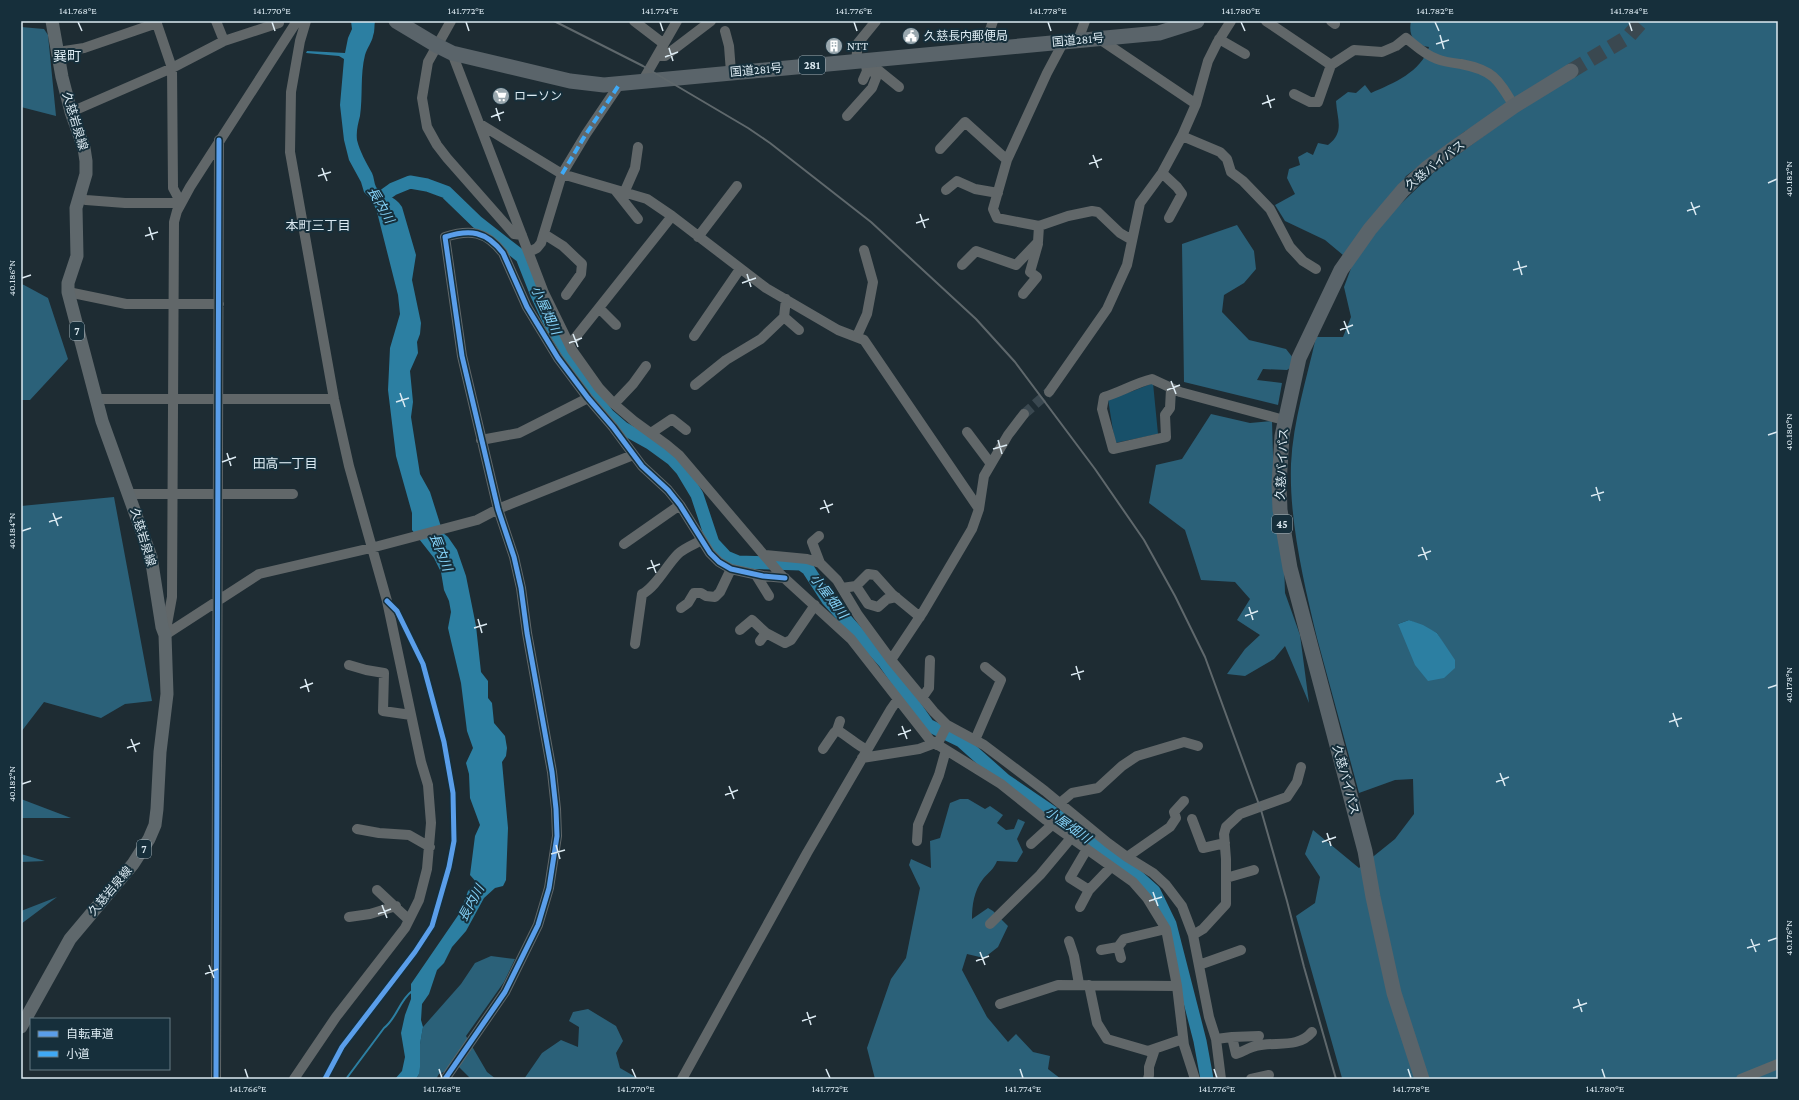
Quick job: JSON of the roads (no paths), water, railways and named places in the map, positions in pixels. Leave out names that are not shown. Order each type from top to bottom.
[{"type":"highway","name":"国道281号","points":[[396,21],[433,44],[452,53],[576,82],[619,85],[731,72],[865,62],[1071,40],[1159,33],[1197,21]]},
{"type":"highway","name":"久慈バイパス","points":[[1422,1079],[1394,993],[1373,897],[1365,851],[1290,568],[1280,510],[1279,484],[1284,420],[1296,377],[1299,358],[1332,288],[1351,255],[1403,190],[1432,164],[1514,106],[1571,71]]},
{"type":"main road","name":"久慈岩泉線","points":[[21,1027],[70,940],[133,864],[150,839],[157,809],[160,752],[167,694],[165,636],[162,627],[151,557],[130,494],[102,422],[68,292],[68,283],[76,256],[76,208],[86,174],[86,161],[84,148],[71,112],[62,77],[52,21]]},
{"type":"street","points":[[216,21],[224,41]]},
{"type":"street","points":[[165,636],[172,597],[173,228],[177,211],[181,203],[297,21]]},
{"type":"street","points":[[294,1079],[336,1017],[405,928],[419,900],[427,868],[431,823],[428,785],[421,762],[376,547],[349,466],[334,399],[290,152],[291,92],[300,41],[306,21]]},
{"type":"street","points":[[451,21],[433,44],[428,62],[422,98],[427,127],[437,145],[447,158],[514,234],[522,235]]},
{"type":"street","points":[[634,21],[664,44]]},
{"type":"street","points":[[642,82],[677,21]]},
{"type":"street","points":[[657,56],[665,56],[711,21]]},
{"type":"street","points":[[863,80],[867,71],[858,44],[876,21]]},
{"type":"street","points":[[987,49],[987,39],[993,21]]},
{"type":"street","points":[[1084,21],[1047,73],[1007,160],[993,209],[997,218],[1039,226],[1068,216],[1092,211],[1098,212],[1120,233],[1132,240]]},
{"type":"street","points":[[1049,392],[1107,309],[1127,265],[1140,203],[1162,173],[1182,136],[1196,104],[1208,61],[1219,39],[1231,21]]},
{"type":"street","points":[[1266,21],[1331,65]]},
{"type":"street","points":[[58,52],[84,48],[156,22],[172,68],[173,188],[181,203]]},
{"type":"street","points":[[71,112],[172,68],[224,41],[278,22],[285,38]]},
{"type":"street","points":[[725,31],[729,46],[731,72]]},
{"type":"street","points":[[1098,38],[1196,104]]},
{"type":"street","points":[[1294,94],[1310,102],[1318,102],[1331,65],[1354,50],[1382,52],[1396,46],[1406,38],[1436,59],[1474,66],[1486,71],[1502,85],[1514,106]]},
{"type":"street","points":[[1219,39],[1246,54]]},
{"type":"street","points":[[452,53],[544,293],[571,350],[599,388],[614,404],[679,455],[783,576],[852,639],[930,740],[1001,784],[1071,838],[1133,882],[1147,898],[1166,929],[1177,986],[1183,1039],[1195,1079]]},
{"type":"street","points":[[865,62],[900,87]]},
{"type":"street","points":[[847,116],[872,88],[876,78],[865,62]]},
{"type":"street","points":[[529,252],[537,248],[544,234],[562,174],[586,134],[619,85]]},
{"type":"street","points":[[940,148],[965,122],[1007,160]]},
{"type":"street","points":[[480,124],[562,174],[647,199],[672,216],[766,288],[838,330],[857,336],[864,340],[979,509]]},
{"type":"street","points":[[1182,136],[1220,152],[1227,159],[1231,172],[1244,181],[1270,209],[1290,247],[1303,262],[1316,269]]},
{"type":"street","points":[[216,1079],[220,140]]},
{"type":"street","points":[[620,191],[635,168],[638,147]]},
{"type":"street","points":[[1162,173],[1177,187],[1182,194],[1169,218]]},
{"type":"street","points":[[946,190],[957,181],[975,189],[998,193]]},
{"type":"street","points":[[698,237],[737,186]]},
{"type":"street","points":[[620,191],[638,218]]},
{"type":"street","points":[[80,198],[86,200],[126,203],[181,203]]},
{"type":"street","points":[[575,338],[672,216]]},
{"type":"street","points":[[1023,294],[1037,277],[1030,272],[1038,242],[1039,226]]},
{"type":"street","points":[[445,1079],[505,992],[538,925],[550,888],[557,836],[552,772],[527,633],[521,588],[514,557],[498,509],[462,356],[445,237],[467,232],[488,238],[497,245],[503,253],[527,307],[560,358],[588,398],[613,427],[633,455],[642,466],[668,490],[680,505],[714,558],[731,569],[756,575],[783,576]]},
{"type":"street","points":[[544,234],[563,246],[582,264],[581,274],[566,295]]},
{"type":"street","points":[[962,265],[976,252],[1016,265],[1038,242]]},
{"type":"street","points":[[857,336],[867,314],[873,282],[864,250]]},
{"type":"street","points":[[694,336],[740,269]]},
{"type":"street","points":[[68,292],[126,304],[219,304]]},
{"type":"street","points":[[695,385],[726,360],[761,339],[784,317],[786,300]]},
{"type":"street","points":[[599,308],[616,325]]},
{"type":"street","points":[[784,317],[799,330]]},
{"type":"street","points":[[560,358],[571,350]]},
{"type":"street","points":[[614,404],[633,384],[646,366]]},
{"type":"street","points":[[1171,388],[1170,408],[1165,415],[1166,437],[1113,449],[1102,409],[1104,397],[1120,392],[1139,382],[1152,379],[1171,388],[1284,420]]},
{"type":"street","points":[[481,440],[519,433],[588,398]]},
{"type":"street","points":[[96,399],[334,399]]},
{"type":"street","points":[[891,660],[920,617],[972,529],[979,509],[984,476],[1008,435],[1024,414]]},
{"type":"street","points":[[651,433],[672,419],[686,430]]},
{"type":"street","points":[[968,432],[991,464]]},
{"type":"street","points":[[165,636],[259,574],[376,547],[477,520],[498,509],[633,455]]},
{"type":"street","points":[[130,494],[292,494]]},
{"type":"street","points":[[624,544],[680,505]]},
{"type":"street","points":[[819,536],[812,542],[820,563],[838,580],[858,615],[891,660],[946,727],[984,745],[1060,803],[1127,858],[1153,873],[1170,889],[1182,906],[1193,935],[1209,1017],[1216,1039],[1221,1079]]},
{"type":"street","points":[[635,644],[642,594],[649,591],[662,571],[679,552],[702,540]]},
{"type":"street","points":[[766,557],[807,559],[820,563]]},
{"type":"street","points":[[681,608],[688,603],[694,593],[701,593],[715,598],[720,592],[731,569]]},
{"type":"street","points":[[842,588],[856,586],[868,574],[875,575],[896,597],[920,617]]},
{"type":"street","points":[[756,575],[769,596]]},
{"type":"street","points":[[856,586],[868,604],[878,607],[887,599],[896,597]]},
{"type":"street","points":[[740,630],[752,620],[763,637],[785,643],[791,640],[815,605]]},
{"type":"street","points":[[922,698],[929,688],[930,660]]},
{"type":"street","points":[[350,666],[384,673],[383,712],[411,715]]},
{"type":"street","points":[[975,740],[1002,680],[984,667]]},
{"type":"street","points":[[682,1079],[807,853],[864,754],[898,699]]},
{"type":"street","points":[[823,749],[839,726],[864,754]]},
{"type":"street","points":[[917,841],[918,825],[939,775],[939,745],[946,727]]},
{"type":"street","points":[[1060,803],[1072,793],[1098,788],[1122,766],[1137,756],[1184,742],[1198,746]]},
{"type":"street","points":[[864,754],[919,749],[939,745]]},
{"type":"street","points":[[1193,935],[1204,929],[1226,904],[1224,834],[1226,828],[1240,814],[1287,797],[1298,782],[1301,767]]},
{"type":"street","points":[[1127,858],[1170,827],[1176,818],[1174,812],[1184,801]]},
{"type":"street","points":[[1192,819],[1203,848],[1225,843]]},
{"type":"street","points":[[1031,844],[1053,824]]},
{"type":"street","points":[[357,829],[379,833],[409,835],[430,847]]},
{"type":"street","points":[[990,924],[1040,875],[1071,838]]},
{"type":"street","points":[[1087,849],[1070,878],[1089,890]]},
{"type":"street","points":[[1080,907],[1089,890],[1111,867]]},
{"type":"street","points":[[1226,878],[1254,870]]},
{"type":"street","points":[[378,890],[409,920]]},
{"type":"street","points":[[349,917],[370,914],[396,906]]},
{"type":"street","points":[[1101,950],[1118,947],[1124,939],[1166,929]]},
{"type":"street","points":[[1069,941],[1097,1024],[1107,1039],[1148,1051],[1183,1039]]},
{"type":"street","points":[[1118,947],[1121,958]]},
{"type":"street","points":[[1199,966],[1241,950]]},
{"type":"street","points":[[1000,1004],[1058,985],[1084,984],[1177,986]]},
{"type":"street","points":[[1232,1037],[1236,1054],[1255,1046],[1293,1043],[1307,1038],[1312,1032]]},
{"type":"street","points":[[1216,1039],[1259,1036]]},
{"type":"street","points":[[1148,1079],[1150,1075],[1149,1067],[1155,1049]]},
{"type":"street","points":[[1741,1079],[1778,1064]]},
{"type":"street","points":[[1251,1079],[1269,1075]]},
{"type":"water","name":"長内川","points":[[351,21],[375,21],[372,41],[366,52],[363,63],[361,108],[357,140],[361,153],[373,175],[376,187],[396,200],[402,207],[416,255],[412,280],[421,323],[420,334],[417,342],[418,353],[410,371],[413,402],[411,417],[420,474],[430,492],[443,533],[448,537],[457,550],[466,576],[476,626],[481,672],[488,681],[488,698],[492,703],[494,723],[505,736],[507,748],[506,756],[502,762],[508,828],[506,880],[503,886],[495,888],[484,898],[466,931],[452,947],[444,963],[437,970],[429,994],[422,1004],[421,1020],[423,1027],[420,1044],[420,1067],[419,1074],[416,1079],[395,1079],[402,1071],[405,1057],[401,1033],[405,1015],[411,999],[411,984],[461,911],[468,891],[477,883],[470,875],[475,836],[480,825],[470,798],[469,774],[466,763],[473,748],[467,731],[461,683],[448,628],[451,612],[449,601],[444,590],[441,572],[434,558],[412,530],[412,513],[396,456],[388,390],[390,348],[400,314],[398,295],[377,212],[372,200],[364,192],[361,182],[349,160],[344,140],[340,105],[344,59],[339,56],[306,53],[307,51],[345,53],[348,38],[352,29]]},
{"type":"water","points":[[1409,620],[1423,625],[1437,633],[1455,660],[1455,668],[1444,678],[1428,681],[1415,665],[1398,624]]},
{"type":"waterway","name":"小屋畑川","points":[[379,199],[393,189],[410,182],[427,185],[446,192],[477,222],[522,257],[551,325],[593,394],[608,415],[623,428],[650,443],[672,459],[682,470],[697,495],[713,543],[726,557],[738,562],[801,564],[808,569],[828,600],[885,663],[928,725],[961,741],[1005,780],[1068,823],[1125,865],[1154,891],[1170,924],[1200,1041],[1207,1079]]},
{"type":"waterway","points":[[346,1079],[412,991]]},
{"type":"tunnel","points":[[1571,71],[1628,37],[1642,21]]},
{"type":"tunnel","points":[[1024,414],[1049,392]]},
{"type":"railway","points":[[554,21],[643,66],[748,128],[770,143],[871,222],[976,319],[1015,362],[1095,469],[1144,540],[1175,596],[1205,657],[1261,810],[1336,1079]]},
{"type":"place","name":"久慈長内郵便局","points":[[911,36]]},
{"type":"place","name":"NTT","points":[[834,46]]},
{"type":"place","name":"ローソン","points":[[501,96]]},
{"type":"district","name":"巽町","points":[[67,56]]},
{"type":"district","name":"本町三丁目","points":[[318,225]]},
{"type":"district","name":"田高一丁目","points":[[285,463]]}]
